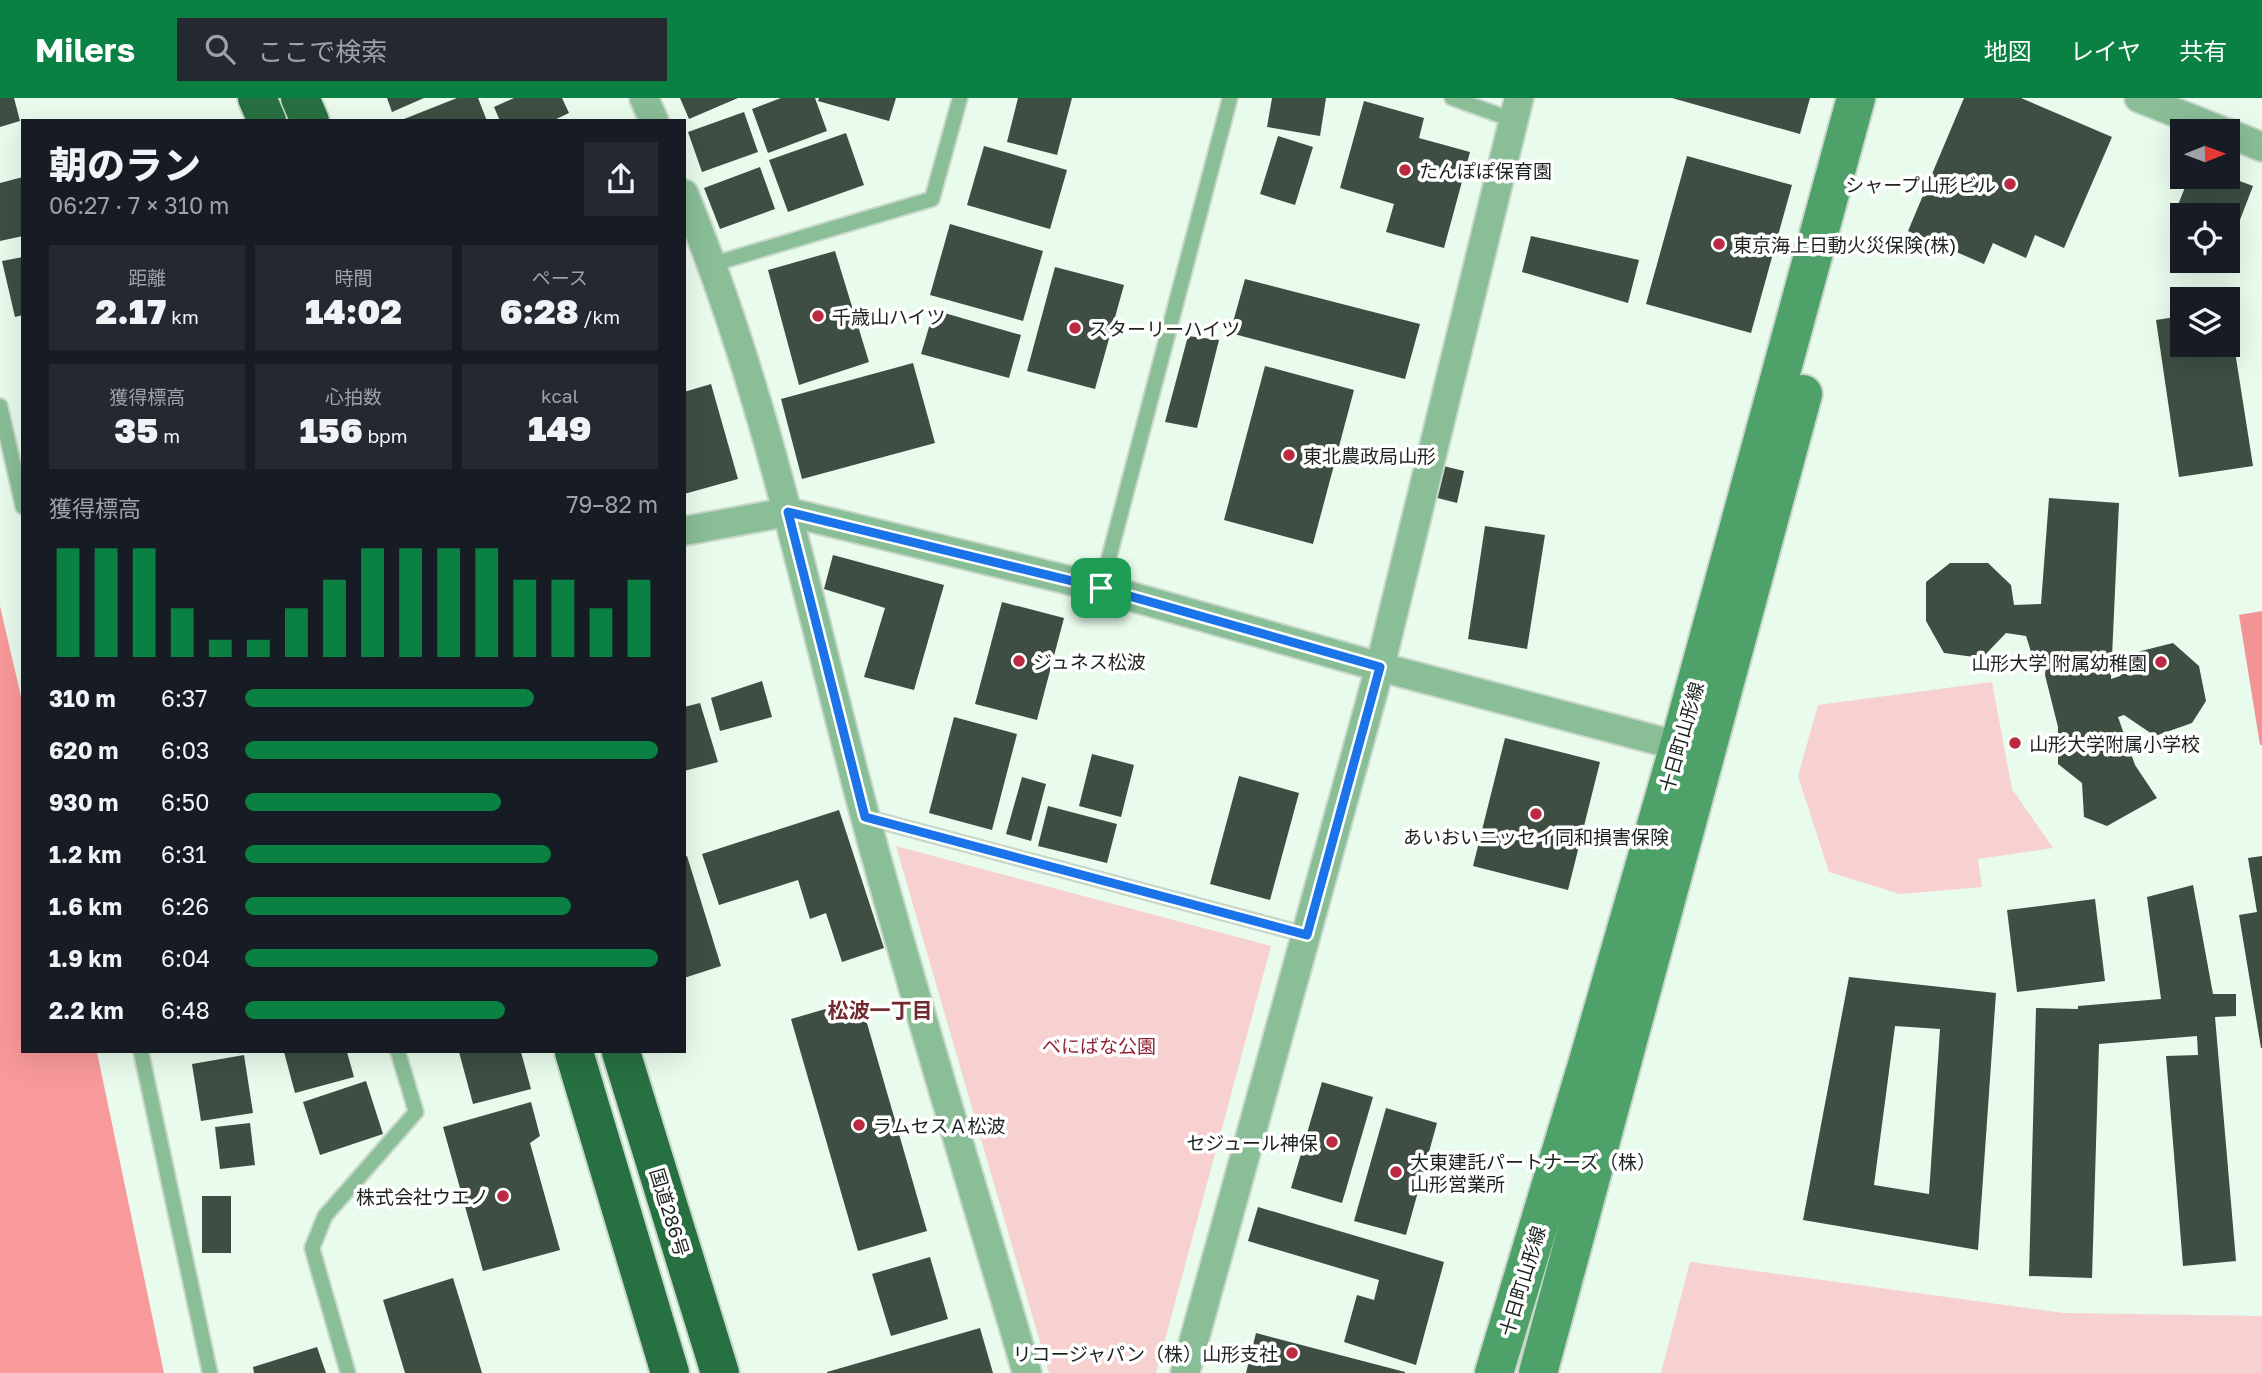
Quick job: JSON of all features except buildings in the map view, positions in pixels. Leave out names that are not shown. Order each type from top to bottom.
[{"type":"highway","points":[[257,98],[266,119]]},
{"type":"highway","points":[[300,98],[309,119]]},
{"type":"highway","points":[[574,1053],[670,1373]]},
{"type":"highway","name":"国道286号","points":[[621,1053],[720,1373]]},
{"type":"main road","name":"十日町山形線","points":[[1494,1373],[1679,746],[1856,98]]},
{"type":"main road","name":"十日町山形線","points":[[1538,1373],[1882,98]]},
{"type":"street","points":[[644,98],[653,119]]},
{"type":"street","points":[[2139,98],[2192,119]]},
{"type":"street","points":[[1185,1373],[1380,667],[1516,109]]},
{"type":"street","points":[[2240,139],[2262,147]]},
{"type":"street","points":[[686,199],[713,264],[788,512],[865,817],[1027,1373]]},
{"type":"street","points":[[686,531],[788,512],[1101,588],[1380,667],[1679,746]]},
{"type":"lane","points":[[713,264],[932,199],[960,98]]},
{"type":"lane","points":[[1101,588],[1230,98]]},
{"type":"lane","points":[[1452,98],[1516,109]]},
{"type":"lane","points":[[0,406],[21,499]]},
{"type":"lane","points":[[865,817],[1307,935]]},
{"type":"lane","points":[[141,1053],[210,1373]]},
{"type":"lane","points":[[348,1373],[312,1248],[325,1216],[416,1112],[398,1053]]},
{"type":"green space","points":[[1992,682],[2012,789],[2053,848],[1978,859],[1982,887],[1900,894],[1829,872],[1798,776],[1818,705]]},
{"type":"green space","name":"べにばな公園","points":[[896,846],[1271,946],[1156,1373],[1049,1373]]},
{"type":"green space","points":[[1690,1262],[2064,1313],[2262,1316],[2262,1373],[1661,1373]]},
{"type":"shaded area","points":[[0,606],[21,696],[21,1053],[97,1053],[164,1373],[0,1373]]},
{"type":"shaded area","points":[[2262,611],[2262,745],[2260,745],[2239,615]]},
{"type":"place","name":"たんぽぽ保育園","points":[[1405,170]]},
{"type":"place","name":"シャープ山形ビル","points":[[2010,184]]},
{"type":"place","name":"東京海上日動火災保険(株)","points":[[1719,244]]},
{"type":"place","name":"千歳山ハイツ","points":[[818,316]]},
{"type":"place","name":"スターリーハイツ","points":[[1075,328]]},
{"type":"place","name":"東北農政局山形","points":[[1289,455]]},
{"type":"place","name":"ジュネス松波","points":[[1019,661]]},
{"type":"place","name":"山形大学 附属幼稚園","points":[[2161,662]]},
{"type":"place","name":"山形大学附属小学校","points":[[2015,743]]},
{"type":"place","name":"あいおいニッセイ同和損害保険","points":[[1536,814]]},
{"type":"place","name":"ラムセスＡ松波","points":[[859,1125]]},
{"type":"place","name":"セジュール神保","points":[[1332,1142]]},
{"type":"place","name":"大東建託パートナーズ（株） 山形営業所","points":[[1396,1172]]},
{"type":"place","name":"株式会社ウエノ","points":[[503,1196]]},
{"type":"place","name":"リコージャパン（株）山形支社","points":[[1292,1353]]},
{"type":"district","name":"松波一丁目","points":[[880,1010]]},
{"type":"route","points":[[788,512],[1101,588],[1380,667],[1307,935],[865,817],[788,512]]}]
